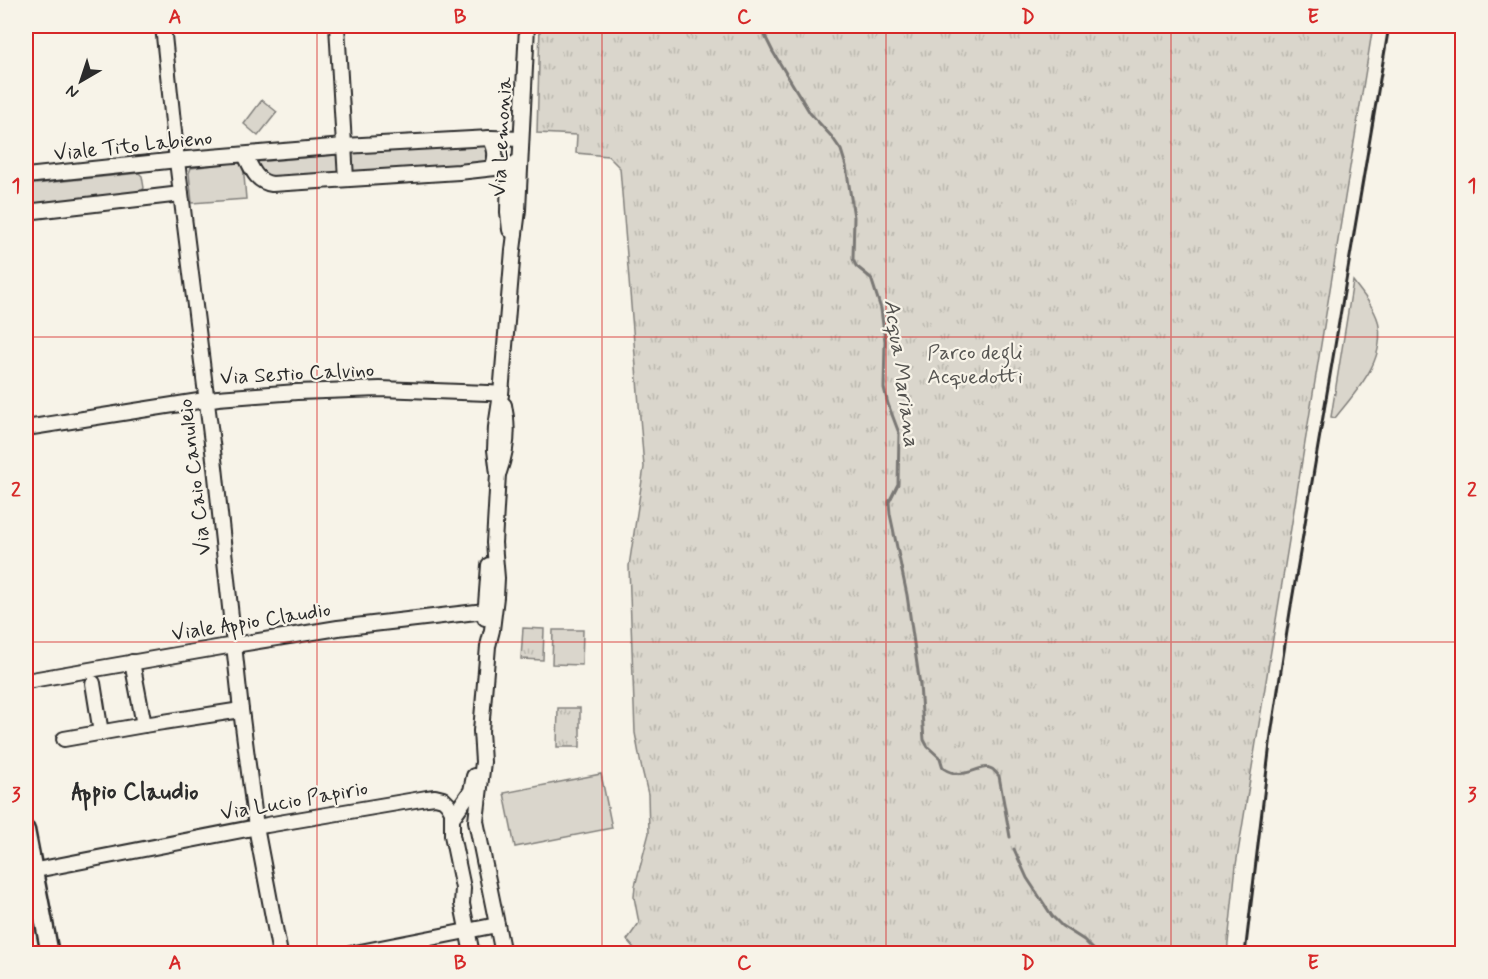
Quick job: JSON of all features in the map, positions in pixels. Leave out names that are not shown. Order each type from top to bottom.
[{"type":"street","name":"Via Caio Canuleio","points":[[163,26],[241,710],[256,827],[280,954]]},
{"type":"street","points":[[337,26],[346,179]]},
{"type":"street","name":"Via Lemonia","points":[[502,954],[490,883],[476,821],[483,762],[481,731],[488,646],[492,630],[489,564],[494,543],[498,474],[504,456],[506,433],[506,413],[501,394],[513,250],[508,212],[521,139],[527,26]]},
{"type":"street","name":"Viale Tito Labieno","points":[[26,177],[177,160],[344,146],[490,138],[521,139]]},
{"type":"street","points":[[490,138],[495,151],[492,168]]},
{"type":"street","points":[[245,155],[256,176],[267,184],[444,173],[515,163]]},
{"type":"street","points":[[26,212],[181,194]]},
{"type":"street","name":"Via Sestio Calvino","points":[[26,428],[207,399],[297,392],[370,390],[501,394]]},
{"type":"street","name":"Via Lemonia","points":[[488,646],[485,611],[491,596]]},
{"type":"street","name":"Viale Appio Claudio","points":[[26,681],[357,626],[485,611]]},
{"type":"street","points":[[132,662],[144,725]]},
{"type":"street","points":[[93,682],[101,733]]},
{"type":"street","points":[[64,739],[241,710]]},
{"type":"street","name":"Via Lemonia","points":[[452,818],[473,788],[481,731]]},
{"type":"street","name":"Via Lucio Papirio","points":[[30,872],[256,827],[431,797],[440,798],[448,804],[452,811],[452,818]]},
{"type":"street","points":[[472,954],[462,904],[464,888],[453,838],[452,818],[468,816],[476,821]]},
{"type":"street","points":[[26,830],[30,872],[50,954]]},
{"type":"street","points":[[350,954],[497,925]]},
{"type":"green space","name":"Parco degli Acquedotti","points":[[540,26],[1373,26],[1236,865],[1227,953],[639,954],[627,940],[639,923],[634,897],[635,886],[649,833],[648,794],[635,733],[629,566],[644,467],[620,168],[608,156],[576,153],[577,135],[537,133]]},
{"type":"green space","points":[[262,100],[277,112],[258,136],[244,124]]},
{"type":"green space","points":[[489,146],[488,163],[354,172],[351,170],[353,153]]},
{"type":"green space","points":[[336,155],[337,174],[268,179],[255,162]]},
{"type":"green space","points":[[239,162],[243,164],[246,199],[192,203],[189,173],[191,168]]},
{"type":"green space","points":[[139,173],[142,176],[144,188],[141,192],[26,204],[26,185]]},
{"type":"green space","points":[[1353,281],[1376,316],[1380,335],[1378,349],[1368,374],[1335,418],[1331,417]]},
{"type":"green space","points":[[523,628],[544,629],[543,660],[521,659]]},
{"type":"green space","points":[[553,630],[583,630],[582,665],[552,664]]},
{"type":"green space","points":[[558,708],[580,708],[580,747],[557,747]]},
{"type":"green space","points":[[601,774],[612,828],[515,847],[504,793]]},
{"type":"waterway","name":"Acqua Mariana","points":[[762,26],[773,52],[810,113],[841,150],[846,166],[854,217],[853,259],[856,266],[871,278],[881,309],[885,341],[884,388],[899,433],[898,484],[889,502],[890,514],[907,595],[920,685],[924,740],[940,758],[943,768],[951,772],[958,774],[982,768],[993,769],[999,776],[1010,837]]},
{"type":"waterway","name":"Acqua Mariana","points":[[1014,849],[1027,878],[1052,916],[1062,926],[1084,940],[1098,954]]},
{"type":"railway","points":[[1245,954],[1271,735],[1290,612],[1389,26]]},
{"type":"district","name":"Appio Claudio","points":[[135,791]]}]
